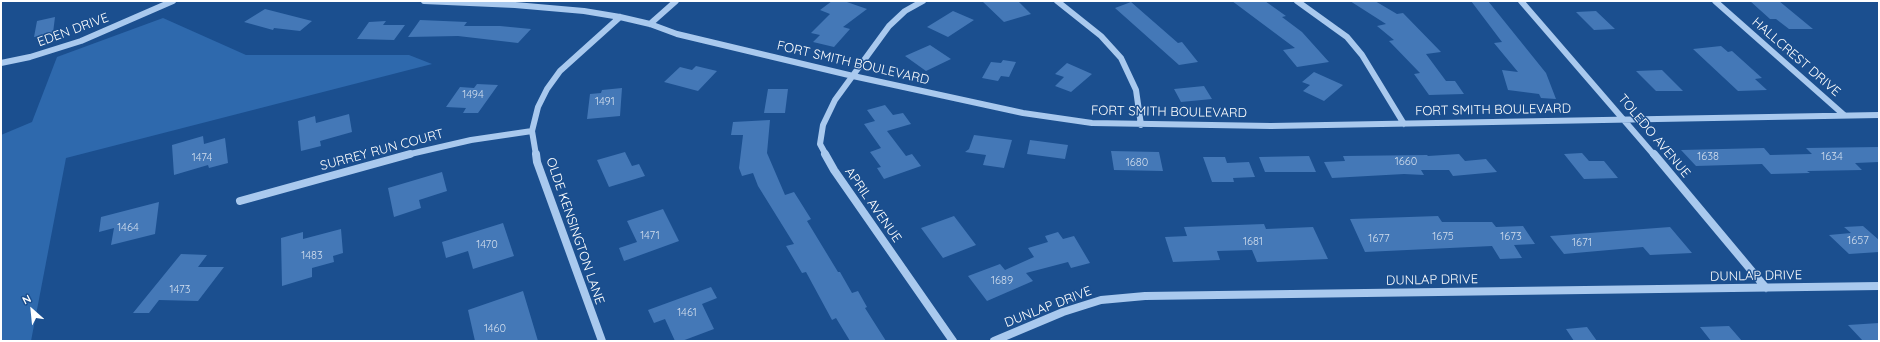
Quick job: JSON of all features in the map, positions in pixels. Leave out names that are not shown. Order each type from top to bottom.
[{"type":"street","name":"EDEN DRIVE","points":[[1,63],[30,57],[81,41],[173,1]]},
{"type":"street","name":"FORT SMITH BOULEVARD","points":[[424,1],[515,5],[584,11],[620,17],[650,24],[677,34],[854,76],[1024,113],[1092,123],[1141,125],[1404,124],[1879,115]]},
{"type":"street","points":[[650,24],[676,1]]},
{"type":"street","name":"APRIL AVENUE","points":[[924,1],[905,11],[889,26],[854,76],[835,100],[823,125],[820,144],[834,170],[953,341]]},
{"type":"street","points":[[1057,1],[1101,36],[1121,58],[1136,90],[1141,125]]},
{"type":"street","points":[[1297,1],[1347,37],[1362,55],[1404,124]]},
{"type":"street","name":"TOLEDO AVENUE","points":[[1522,1],[1625,120],[1766,288]]},
{"type":"street","name":"HALLCREST DRIVE","points":[[1715,1],[1844,115]]},
{"type":"street","name":"OLDE KENSINGTON LANE","points":[[602,341],[537,162],[532,131],[538,107],[551,83],[560,72],[620,17]]},
{"type":"street","name":"SURREY RUN COURT","points":[[240,201],[421,151],[471,140],[532,131]]},
{"type":"street","name":"DUNLAP DRIVE","points":[[994,341],[1063,312],[1101,300],[1145,296],[1879,286]]},
{"type":"shaded area","points":[[163,18],[246,55],[409,55],[432,64],[66,158],[31,341],[1,341],[1,135],[32,122],[57,57]]},
{"type":"building","points":[[832,1],[844,1],[867,9],[843,27],[850,29],[834,47],[813,42],[820,35],[811,33],[830,14],[820,10]]},
{"type":"building","points":[[982,1],[1018,1],[1031,14],[1004,22]]},
{"type":"building","points":[[1232,1],[1265,1],[1286,16],[1282,17],[1302,32],[1329,62],[1297,67],[1283,50],[1295,48]]},
{"type":"building","points":[[1350,1],[1375,1],[1397,14],[1403,13],[1441,52],[1426,54],[1446,81],[1455,81],[1464,94],[1429,95],[1414,74],[1420,73],[1389,41],[1394,40],[1377,26],[1386,24]]},
{"type":"building","points":[[1471,1],[1488,1],[1546,73],[1556,99],[1541,98],[1539,94],[1508,90],[1502,70],[1518,72],[1494,43],[1502,42]]},
{"type":"building","points":[[1750,1],[1779,1],[1813,29],[1789,29],[1776,19],[1770,19]]},
{"type":"building","points":[[1131,2],[1178,43],[1182,42],[1198,62],[1179,65],[1115,8]]},
{"type":"building","points":[[265,9],[312,21],[300,31],[274,28],[273,30],[244,22]]},
{"type":"building","points":[[953,11],[974,20],[948,37],[927,27]]},
{"type":"building","points":[[1596,11],[1615,29],[1594,30],[1576,12]]},
{"type":"building","points":[[55,17],[53,33],[34,37],[37,21]]},
{"type":"building","points":[[420,20],[467,22],[464,26],[500,26],[531,29],[518,43],[458,36],[408,37]]},
{"type":"building","points":[[386,21],[383,25],[405,25],[394,40],[357,39],[369,22]]},
{"type":"building","points":[[930,45],[951,59],[926,71],[905,56]]},
{"type":"building","points":[[1721,46],[1728,52],[1732,51],[1762,78],[1755,79],[1767,90],[1738,91],[1693,49]]},
{"type":"building","points":[[1003,60],[1016,62],[1009,77],[1001,76],[998,81],[982,78],[991,62],[1001,63]]},
{"type":"building","points":[[1067,63],[1092,74],[1071,92],[1055,86],[1064,77],[1055,74]]},
{"type":"building","points":[[696,66],[717,71],[698,91],[664,82],[680,67],[692,70]]},
{"type":"building","points":[[1662,70],[1683,91],[1656,91],[1636,71]]},
{"type":"building","points":[[1314,72],[1343,85],[1324,101],[1303,91],[1310,85],[1302,82]]},
{"type":"building","points":[[477,84],[498,85],[478,113],[463,113],[466,108],[446,107],[460,87],[474,88]]},
{"type":"building","points":[[1204,86],[1212,99],[1181,102],[1174,89]]},
{"type":"building","points":[[622,88],[620,116],[587,119],[590,94],[601,93],[602,90]]},
{"type":"building","points":[[768,89],[788,89],[785,113],[764,113]]},
{"type":"building","points":[[885,105],[893,115],[903,113],[911,124],[887,131],[906,156],[912,154],[921,166],[884,179],[877,168],[881,167],[870,152],[881,148],[864,124],[875,121],[867,110]]},
{"type":"building","points":[[349,114],[352,132],[320,141],[321,146],[301,151],[298,121],[315,116],[316,123]]},
{"type":"building","points":[[770,120],[767,153],[785,195],[794,192],[811,219],[807,221],[838,272],[840,272],[852,293],[858,291],[867,307],[865,308],[886,341],[850,341],[836,318],[832,320],[806,272],[802,273],[786,246],[794,244],[758,186],[753,173],[742,176],[739,168],[743,135],[731,135],[733,122]]},
{"type":"building","points":[[974,135],[1012,140],[1004,168],[983,165],[986,155],[965,152],[969,149]]},
{"type":"building","points":[[203,136],[204,144],[225,138],[228,163],[209,168],[208,165],[174,175],[172,145]]},
{"type":"building","points":[[1030,140],[1068,145],[1065,159],[1027,154]]},
{"type":"building","points":[[1879,147],[1879,162],[1855,163],[1862,170],[1807,171],[1810,173],[1771,174],[1762,164],[1696,166],[1681,150],[1764,148],[1770,155],[1812,154],[1806,148]]},
{"type":"building","points":[[1111,151],[1159,152],[1163,171],[1114,170]]},
{"type":"building","points":[[625,152],[632,166],[639,164],[645,176],[609,187],[597,160]]},
{"type":"building","points":[[1582,153],[1589,161],[1604,161],[1618,178],[1584,179],[1564,154]]},
{"type":"building","points":[[1459,154],[1465,161],[1486,159],[1497,172],[1453,176],[1449,170],[1421,170],[1424,175],[1404,174],[1332,178],[1324,162],[1345,161],[1343,156],[1428,156]]},
{"type":"building","points":[[1309,156],[1316,172],[1265,172],[1259,157]]},
{"type":"building","points":[[1203,157],[1225,157],[1227,163],[1249,162],[1255,177],[1233,178],[1234,182],[1212,182]]},
{"type":"building","points":[[442,172],[447,191],[419,200],[421,208],[394,217],[388,188]]},
{"type":"building","points":[[159,202],[155,234],[111,245],[114,228],[99,232],[101,217]]},
{"type":"building","points":[[663,209],[679,241],[624,261],[619,248],[637,242],[627,221]]},
{"type":"building","points":[[954,216],[976,245],[943,258],[921,228]]},
{"type":"building","points":[[1438,216],[1442,222],[1492,222],[1496,227],[1523,226],[1535,244],[1514,245],[1522,258],[1500,259],[1492,246],[1365,252],[1350,219]]},
{"type":"building","points":[[503,223],[514,256],[473,269],[468,251],[446,258],[442,242]]},
{"type":"building","points":[[1264,224],[1266,229],[1313,227],[1328,259],[1257,262],[1252,250],[1217,251],[1220,260],[1173,262],[1165,237],[1187,236],[1184,227]]},
{"type":"building","points":[[1863,226],[1879,240],[1879,252],[1849,254],[1829,235],[1851,233],[1844,227]]},
{"type":"building","points":[[1670,227],[1692,253],[1650,255],[1643,247],[1564,254],[1550,236]]},
{"type":"building","points":[[341,229],[343,253],[333,256],[334,262],[312,268],[312,277],[282,286],[281,238],[303,232],[303,239]]},
{"type":"building","points":[[1058,232],[1063,239],[1074,236],[1090,263],[1071,268],[1068,262],[1026,273],[1033,281],[987,301],[968,276],[1000,264],[1005,270],[1034,257],[1028,248],[1048,242],[1045,236]]},
{"type":"building","points":[[181,254],[207,255],[198,267],[224,267],[198,301],[159,300],[149,313],[133,313]]},
{"type":"building","points":[[711,287],[717,298],[702,304],[714,329],[682,341],[675,341],[665,319],[654,323],[648,310]]},
{"type":"building","points":[[523,291],[538,341],[475,341],[468,310]]},
{"type":"building","points":[[1879,323],[1879,341],[1863,341],[1848,325]]},
{"type":"building","points":[[1729,326],[1742,341],[1711,341],[1700,327]]},
{"type":"building","points":[[1587,327],[1597,341],[1574,341],[1566,329]]}]
